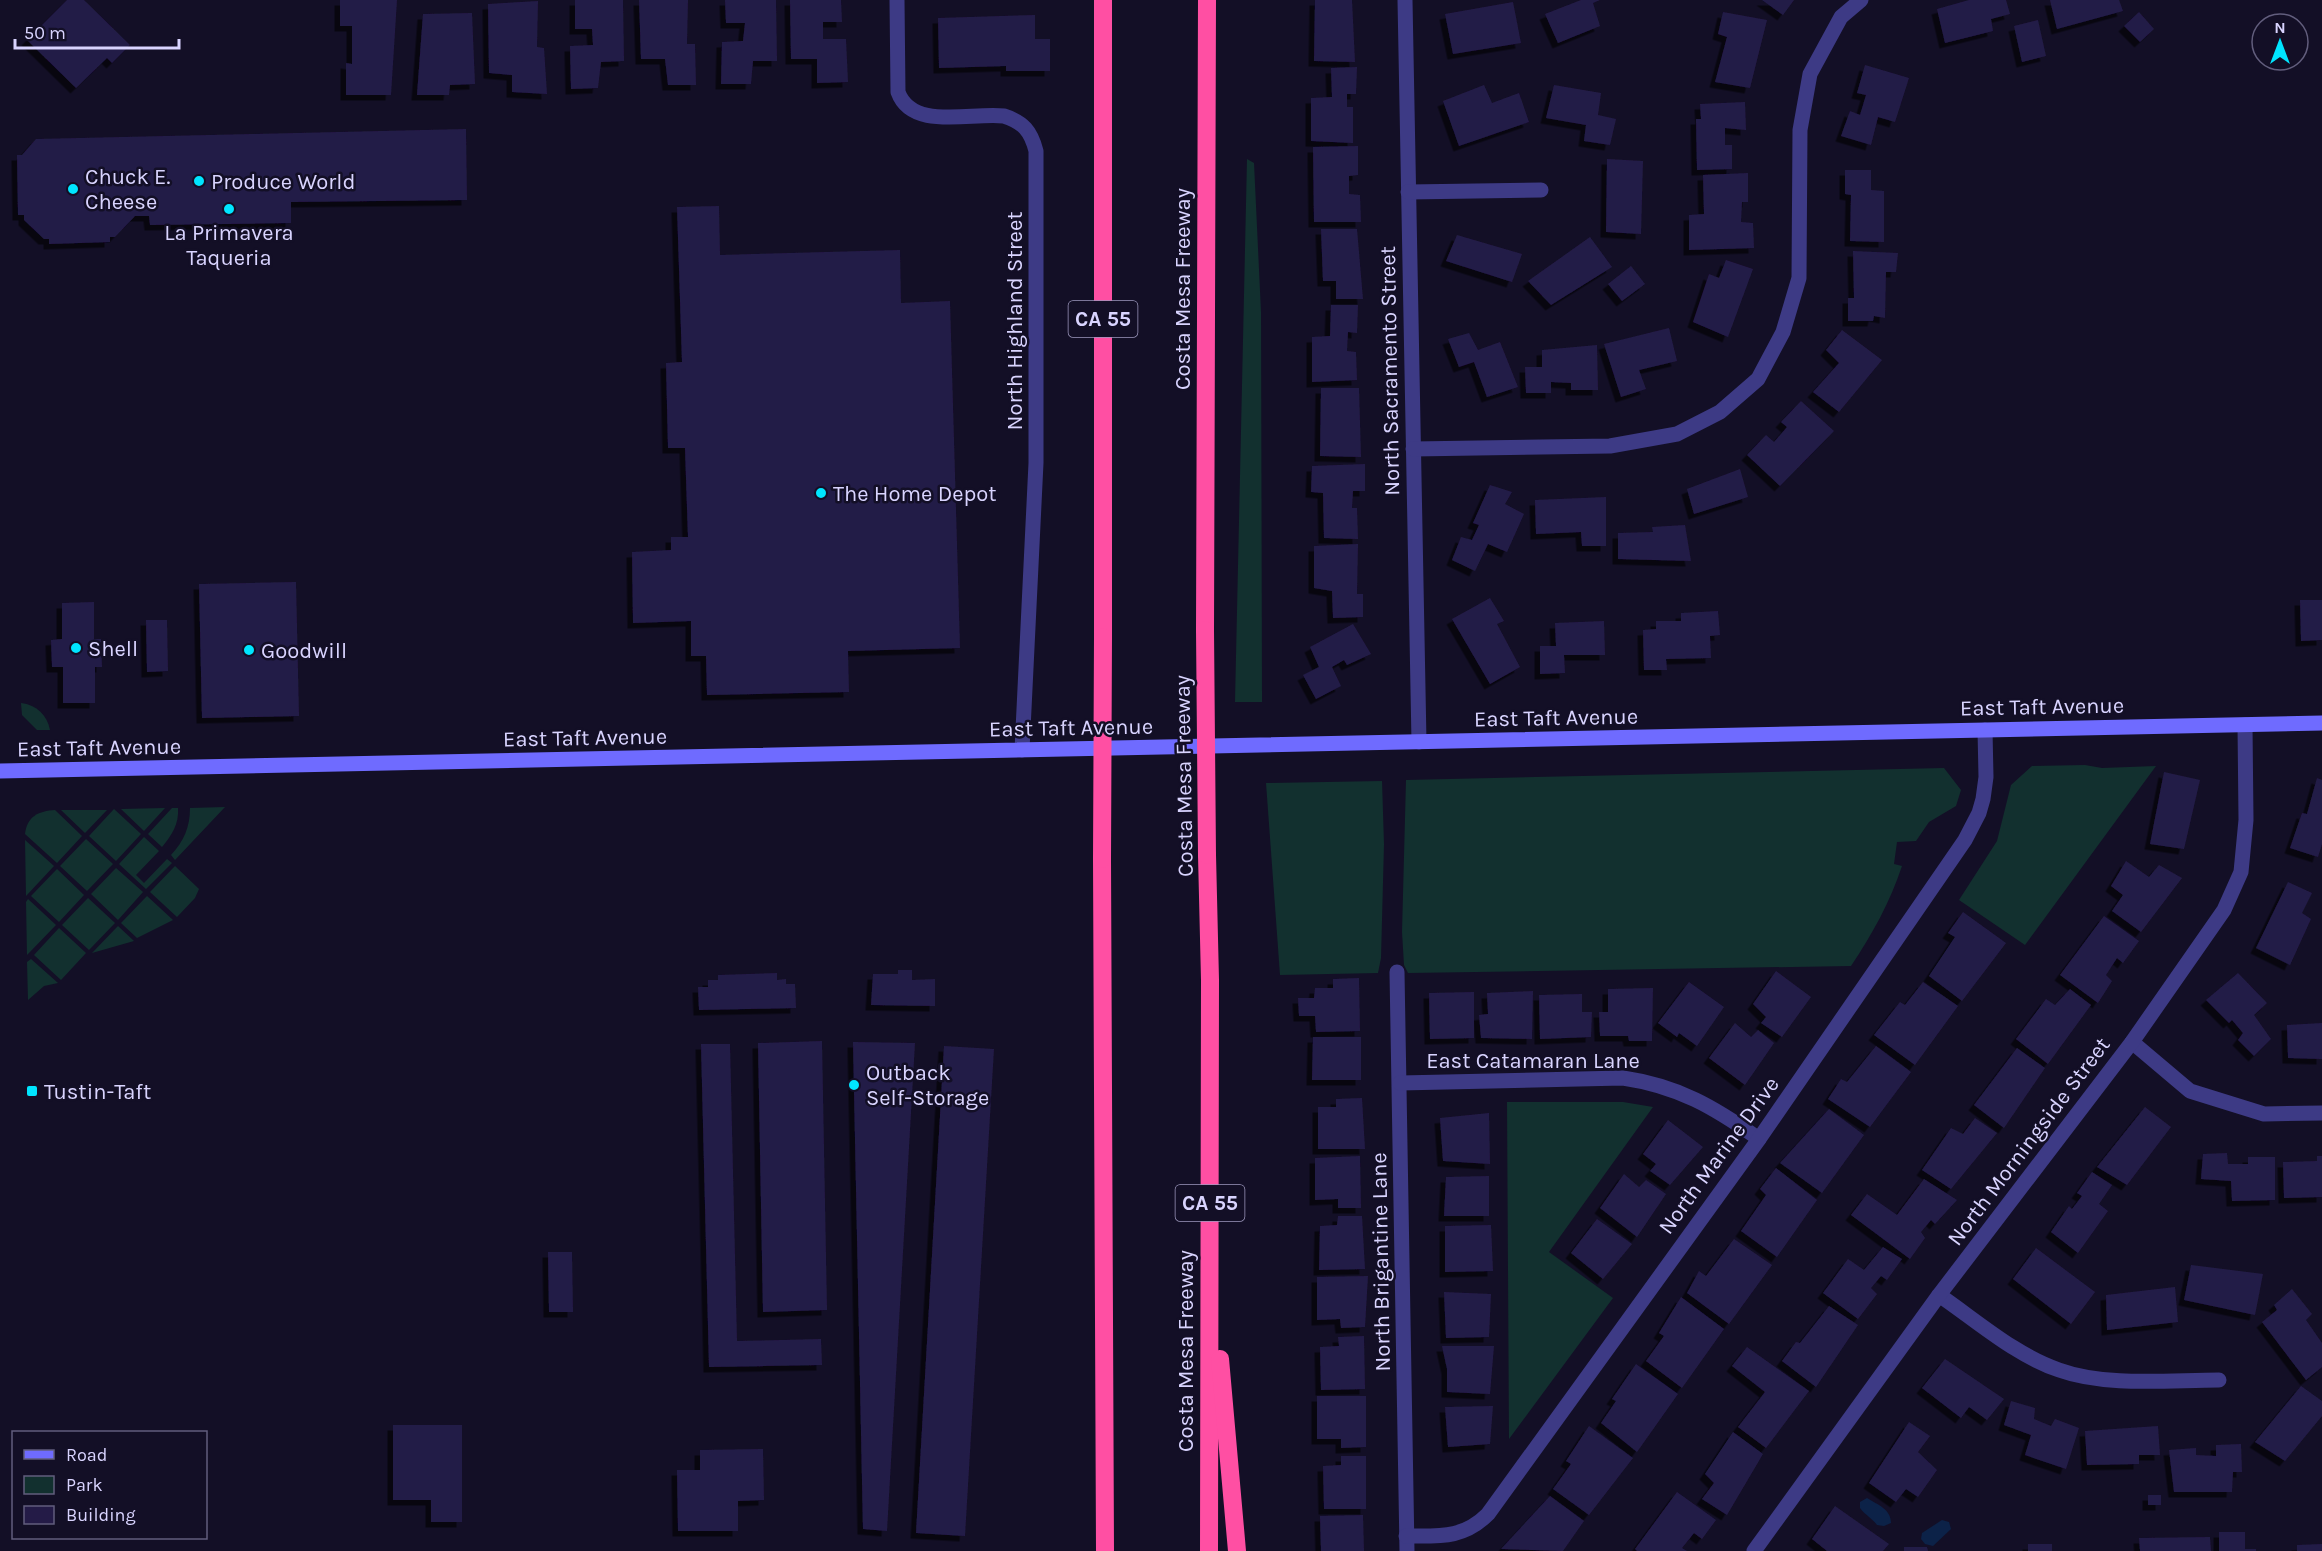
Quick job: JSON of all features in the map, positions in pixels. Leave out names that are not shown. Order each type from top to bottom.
[{"type":"highway","name":"CA 55","points":[[1103,0],[1102,859],[1105,1551]]},
{"type":"highway","name":"Costa Mesa Freeway","points":[[1207,0],[1205,630],[1210,980],[1209,1551]]},
{"type":"highway","points":[[1210,1248],[1237,1551]]},
{"type":"main road","name":"East Taft Avenue","points":[[0,771],[2322,723]]},
{"type":"street","name":"North Highland Street","points":[[897,0],[898,92],[902,102],[909,110],[930,117],[1004,116],[1015,119],[1029,131],[1036,151],[1036,463],[1022,750]]},
{"type":"street","name":"North Sacramento Street","points":[[1405,0],[1419,742]]},
{"type":"street","points":[[1413,449],[1610,446],[1677,434],[1720,412],[1758,379],[1783,332],[1799,278],[1800,130],[1810,74],[1841,17],[1861,0]]},
{"type":"street","points":[[1408,192],[1541,190]]},
{"type":"street","name":"North Morningside Street","points":[[1754,1551],[1939,1294],[2132,1042],[2224,910],[2241,872],[2246,820],[2245,724]]},
{"type":"street","name":"North Marine Drive","points":[[1406,1544],[1460,1533],[1477,1525],[1488,1514],[1759,1139],[1902,934],[1973,826],[1983,799],[1986,777],[1985,730]]},
{"type":"street","name":"North Brigantine Lane","points":[[1397,972],[1406,1544]]},
{"type":"street","points":[[2132,1042],[2190,1091],[2264,1114],[2322,1113]]},
{"type":"street","name":"East Catamaran Lane","points":[[1400,1083],[1623,1078],[1653,1082],[1688,1095],[1721,1112],[1759,1139]]},
{"type":"street","points":[[1939,1294],[2026,1356],[2060,1371],[2099,1380],[2218,1380]]},
{"type":"green space","points":[[1247,159],[1254,163],[1261,312],[1262,702],[1235,702]]},
{"type":"green space","points":[[21,703],[32,706],[40,712],[50,730],[37,730],[22,715]]},
{"type":"green space","points":[[2085,765],[2102,768],[2156,766],[2025,945],[1959,900],[1997,841],[2011,785],[2032,766]]},
{"type":"green space","points":[[1944,768],[1961,790],[1956,806],[1929,822],[1916,841],[1897,842],[1894,864],[1902,866],[1880,917],[1851,966],[1408,973],[1404,965],[1402,932],[1406,780]]},
{"type":"green space","points":[[1382,781],[1384,844],[1381,958],[1378,973],[1280,975],[1266,783]]},
{"type":"green space","points":[[225,807],[175,860],[171,855],[185,833],[190,808]]},
{"type":"green space","points":[[165,808],[144,831],[121,809]]},
{"type":"green space","points":[[172,808],[178,808],[176,824],[162,847],[148,834]]},
{"type":"green space","points":[[114,809],[141,834],[116,861],[89,836]]},
{"type":"green space","points":[[55,810],[82,836],[57,863],[25,834],[31,819],[44,812]]},
{"type":"green space","points":[[61,810],[107,810],[85,833]]},
{"type":"green space","points":[[144,837],[159,851],[136,875],[144,883],[167,859],[172,863],[146,889],[119,864]]},
{"type":"green space","points":[[86,839],[113,864],[87,891],[60,866]]},
{"type":"green space","points":[[25,840],[54,866],[26,896]]},
{"type":"green space","points":[[175,866],[199,889],[195,898],[177,917],[150,892]]},
{"type":"green space","points":[[116,868],[143,892],[118,920],[91,894]]},
{"type":"green space","points":[[57,869],[84,895],[59,922],[31,896]]},
{"type":"green space","points":[[147,896],[173,920],[137,938],[121,923]]},
{"type":"green space","points":[[88,898],[115,923],[89,950],[62,925]]},
{"type":"green space","points":[[28,899],[56,925],[27,955],[26,902]]},
{"type":"green space","points":[[118,926],[134,941],[92,953]]},
{"type":"green space","points":[[59,928],[86,953],[61,980],[34,955]]},
{"type":"green space","points":[[31,959],[58,983],[44,986],[28,1000],[27,962]]},
{"type":"green space","points":[[1507,1102],[1623,1102],[1653,1107],[1549,1252],[1613,1298],[1509,1439]]},
{"type":"water","points":[[1867,1498],[1889,1514],[1891,1523],[1884,1526],[1877,1525],[1860,1508],[1860,1502]]},
{"type":"water","points":[[1942,1520],[1949,1522],[1951,1529],[1933,1546],[1925,1544],[1921,1539],[1922,1533]]},
{"type":"building","points":[[67,0],[84,0],[130,45],[112,63],[107,58],[76,88],[27,40]]},
{"type":"building","points":[[340,0],[397,0],[391,95],[346,95],[346,63],[352,64],[352,26],[340,26]]},
{"type":"building","points":[[575,0],[623,0],[624,61],[601,62],[598,88],[571,89],[570,46],[593,45],[592,29],[575,29]]},
{"type":"building","points":[[639,0],[688,0],[687,44],[695,44],[696,85],[668,85],[665,59],[641,59]]},
{"type":"building","points":[[725,0],[776,0],[777,61],[753,61],[751,84],[721,84],[722,42],[743,41],[745,23],[726,23]]},
{"type":"building","points":[[790,0],[841,0],[842,22],[823,22],[823,39],[846,39],[848,82],[817,83],[817,59],[791,59]]},
{"type":"building","points":[[1315,0],[1352,0],[1355,62],[1314,61]]},
{"type":"building","points":[[1581,0],[1600,0],[1593,3],[1600,26],[1558,43],[1545,14]]},
{"type":"building","points":[[1762,0],[1794,0],[1783,15]]},
{"type":"building","points":[[1969,0],[2006,0],[2010,14],[1991,19],[1993,31],[1945,43],[1937,9]]},
{"type":"building","points":[[2050,0],[2119,0],[2123,11],[2057,29]]},
{"type":"building","points":[[538,1],[537,47],[544,48],[547,94],[512,92],[512,75],[489,73],[488,4]]},
{"type":"building","points":[[1513,2],[1521,43],[1453,54],[1445,14]]},
{"type":"building","points":[[1723,12],[1767,20],[1750,88],[1715,82],[1727,37],[1718,34]]},
{"type":"building","points":[[2139,12],[2154,29],[2140,42],[2124,26]]},
{"type":"building","points":[[472,13],[475,84],[450,85],[449,95],[417,95],[423,14]]},
{"type":"building","points":[[1035,15],[1035,39],[1050,39],[1050,71],[1006,71],[1006,66],[939,68],[938,18]]},
{"type":"building","points":[[2038,20],[2046,56],[2022,62],[2014,26]]},
{"type":"building","points":[[1865,65],[1909,78],[1895,122],[1878,117],[1871,145],[1841,136],[1850,111],[1860,115],[1866,95],[1857,93]]},
{"type":"building","points":[[1357,67],[1356,94],[1347,94],[1347,107],[1353,107],[1353,143],[1311,141],[1311,98],[1332,97],[1331,68]]},
{"type":"building","points":[[1484,85],[1492,103],[1519,93],[1529,122],[1459,146],[1443,101]]},
{"type":"building","points":[[1554,85],[1601,93],[1598,115],[1616,119],[1610,145],[1584,141],[1586,125],[1546,118]]},
{"type":"building","points":[[1745,102],[1746,130],[1725,128],[1725,145],[1732,145],[1732,169],[1697,170],[1696,119],[1701,119],[1700,104]]},
{"type":"building","points":[[466,129],[467,200],[291,202],[291,223],[150,225],[149,216],[135,216],[115,237],[110,237],[110,242],[49,244],[49,239],[44,239],[24,220],[24,215],[18,215],[17,155],[22,155],[36,139]]},
{"type":"building","points":[[1358,146],[1358,175],[1349,176],[1349,194],[1360,195],[1361,222],[1314,222],[1313,147]]},
{"type":"building","points":[[1607,159],[1643,161],[1641,234],[1606,232]]},
{"type":"building","points":[[1845,170],[1871,170],[1871,190],[1884,191],[1884,242],[1850,241],[1851,195],[1845,194]]},
{"type":"building","points":[[1748,173],[1748,202],[1742,202],[1741,222],[1753,223],[1754,248],[1689,250],[1689,215],[1704,214],[1703,175]]},
{"type":"building","name":"The Home Depot","points":[[719,206],[720,255],[900,250],[901,303],[950,301],[960,648],[848,651],[849,692],[707,695],[706,656],[691,656],[691,621],[633,623],[632,552],[671,550],[671,537],[688,537],[685,448],[668,448],[666,363],[682,362],[677,207]]},
{"type":"building","points":[[1321,229],[1357,229],[1363,299],[1336,299],[1336,281],[1323,281]]},
{"type":"building","points":[[1457,235],[1522,254],[1512,282],[1446,261]]},
{"type":"building","points":[[1590,237],[1612,267],[1551,305],[1528,281]]},
{"type":"building","points":[[1853,251],[1898,253],[1896,272],[1886,272],[1885,318],[1874,316],[1873,321],[1848,321],[1848,298],[1854,298]]},
{"type":"building","points":[[1726,260],[1753,269],[1728,337],[1693,322],[1709,274],[1719,278]]},
{"type":"building","points":[[1631,266],[1645,284],[1622,301],[1608,284]]},
{"type":"building","points":[[1331,305],[1358,305],[1357,333],[1348,332],[1347,351],[1356,352],[1357,380],[1312,382],[1312,337],[1330,336]]},
{"type":"building","points":[[1669,328],[1677,361],[1639,370],[1646,389],[1621,397],[1604,344]]},
{"type":"building","points":[[1842,330],[1882,360],[1839,412],[1813,392],[1839,363],[1826,350]]},
{"type":"building","points":[[1469,333],[1478,350],[1500,342],[1518,387],[1487,397],[1474,362],[1459,367],[1448,339]]},
{"type":"building","points":[[1597,345],[1598,390],[1571,390],[1571,383],[1551,382],[1551,393],[1526,393],[1525,367],[1542,367],[1542,350]]},
{"type":"building","points":[[1321,388],[1359,388],[1361,457],[1320,456]]},
{"type":"building","points":[[1801,401],[1834,431],[1780,486],[1747,455],[1766,435],[1774,442],[1787,427],[1781,422]]},
{"type":"building","points":[[1365,464],[1365,491],[1353,491],[1352,508],[1357,508],[1358,539],[1324,538],[1323,493],[1311,492],[1312,466]]},
{"type":"building","points":[[1740,469],[1748,497],[1694,514],[1687,489]]},
{"type":"building","points":[[1490,485],[1512,492],[1505,504],[1524,514],[1507,552],[1488,544],[1475,571],[1452,560],[1461,537],[1472,540],[1479,525],[1473,523]]},
{"type":"building","points":[[1606,497],[1606,546],[1582,546],[1581,532],[1536,534],[1535,500]]},
{"type":"building","points":[[1685,525],[1691,561],[1618,559],[1618,533],[1653,532],[1652,527]]},
{"type":"building","points":[[1358,544],[1357,594],[1363,594],[1363,617],[1333,618],[1332,591],[1314,588],[1314,546]]},
{"type":"building","name":"Goodwill","points":[[296,582],[299,716],[202,718],[199,584]]},
{"type":"building","points":[[1490,598],[1504,621],[1497,624],[1520,667],[1490,684],[1452,619]]},
{"type":"building","points":[[2300,600],[2322,600],[2322,640],[2301,641]]},
{"type":"building","points":[[94,602],[94,639],[101,639],[102,667],[95,667],[95,703],[63,703],[63,667],[52,667],[51,640],[62,639],[62,603]]},
{"type":"building","points":[[1718,611],[1720,635],[1710,636],[1711,658],[1666,659],[1667,670],[1644,670],[1643,630],[1656,629],[1656,621],[1681,621],[1681,613]]},
{"type":"building","points":[[146,620],[167,620],[168,671],[147,672]]},
{"type":"building","points":[[1604,621],[1605,655],[1564,655],[1565,673],[1540,674],[1540,646],[1556,646],[1555,623]]},
{"type":"building","points":[[1353,624],[1371,654],[1347,665],[1344,660],[1332,667],[1341,686],[1316,699],[1303,675],[1319,667],[1310,647]]},
{"type":"building","points":[[2164,772],[2200,780],[2184,849],[2150,844]]},
{"type":"building","points":[[2317,778],[2322,780],[2322,844],[2318,857],[2290,848],[2302,813],[2307,814]]},
{"type":"building","points":[[2126,861],[2149,877],[2159,865],[2182,878],[2141,932],[2112,911],[2123,895],[2111,886]]},
{"type":"building","points":[[2288,882],[2312,893],[2302,913],[2311,919],[2290,965],[2256,948]]},
{"type":"building","points":[[1963,912],[2006,943],[1962,1001],[1929,976],[1955,937],[1948,933]]},
{"type":"building","points":[[2104,916],[2139,941],[2123,963],[2117,958],[2106,975],[2112,981],[2098,1003],[2060,975]]},
{"type":"building","points":[[898,970],[912,970],[912,980],[935,979],[935,1006],[871,1005],[873,974],[898,974]]},
{"type":"building","points":[[1776,971],[1811,997],[1782,1037],[1761,1023],[1766,1017],[1753,1004]]},
{"type":"building","points":[[777,973],[777,980],[786,979],[786,984],[795,984],[796,1008],[699,1010],[698,987],[708,987],[708,980],[718,980],[718,975]]},
{"type":"building","points":[[2238,973],[2267,1003],[2254,1015],[2271,1039],[2254,1056],[2238,1040],[2243,1033],[2232,1020],[2229,1023],[2206,1000]]},
{"type":"building","points":[[1359,978],[1360,1031],[1316,1032],[1315,1016],[1299,1016],[1298,998],[1314,998],[1315,988],[1333,988],[1333,979]]},
{"type":"building","points":[[1689,982],[1724,1007],[1697,1046],[1679,1033],[1677,1037],[1658,1023]]},
{"type":"building","points":[[1923,982],[1958,1006],[1915,1065],[1874,1035],[1900,1002],[1905,1005]]},
{"type":"building","points":[[1653,988],[1652,1041],[1629,1041],[1628,1036],[1600,1036],[1599,1012],[1608,1012],[1608,989]]},
{"type":"building","points":[[2070,989],[2091,1005],[2048,1064],[2016,1039],[2046,999],[2055,1005]]},
{"type":"building","points":[[1533,991],[1532,1039],[1481,1038],[1479,1015],[1488,1014],[1487,993]]},
{"type":"building","points":[[1474,992],[1474,1038],[1430,1039],[1429,993]]},
{"type":"building","points":[[1582,994],[1582,1012],[1592,1012],[1591,1037],[1540,1039],[1539,995]]},
{"type":"building","points":[[1735,1023],[1751,1037],[1758,1030],[1774,1043],[1745,1085],[1709,1058]]},
{"type":"building","points":[[2322,1023],[2322,1059],[2288,1058],[2287,1025]]},
{"type":"building","points":[[1313,1037],[1361,1037],[1361,1080],[1312,1080]]},
{"type":"building","points":[[822,1041],[827,1310],[763,1312],[758,1043]]},
{"type":"building","points":[[853,1042],[915,1043],[887,1531],[863,1529]]},
{"type":"building","points":[[701,1044],[730,1044],[737,1341],[821,1339],[822,1365],[709,1367]]},
{"type":"building","points":[[944,1046],[994,1049],[965,1536],[916,1533]]},
{"type":"building","points":[[1876,1046],[1911,1072],[1870,1127],[1828,1099],[1841,1079],[1847,1082]]},
{"type":"building","points":[[2017,1048],[2045,1068],[2004,1128],[1974,1105]]},
{"type":"building","points":[[1362,1098],[1365,1149],[1318,1149],[1318,1107],[1336,1107],[1336,1099]]},
{"type":"building","points":[[2145,1107],[2171,1127],[2127,1185],[2097,1167]]},
{"type":"building","points":[[1829,1109],[1864,1135],[1822,1193],[1780,1163]]},
{"type":"building","points":[[1489,1113],[1490,1164],[1443,1161],[1440,1118]]},
{"type":"building","points":[[1975,1118],[1997,1133],[1951,1189],[1922,1170],[1951,1128],[1963,1134]]},
{"type":"building","points":[[1668,1120],[1703,1147],[1670,1185],[1650,1171],[1656,1164],[1643,1154]]},
{"type":"building","points":[[2227,1153],[2228,1164],[2248,1164],[2248,1157],[2275,1157],[2275,1200],[2232,1201],[2231,1181],[2201,1179],[2203,1154]]},
{"type":"building","points":[[1360,1156],[1361,1208],[1338,1208],[1338,1199],[1315,1200],[1315,1158]]},
{"type":"building","points":[[2317,1156],[2322,1156],[2322,1197],[2284,1198],[2283,1162],[2317,1161]]},
{"type":"building","points":[[1776,1168],[1817,1200],[1777,1257],[1741,1231],[1766,1195],[1760,1189]]},
{"type":"building","points":[[2092,1172],[2112,1185],[2099,1204],[2108,1211],[2078,1253],[2051,1232],[2069,1206],[2072,1209],[2082,1196],[2077,1193]]},
{"type":"building","points":[[1624,1174],[1639,1187],[1646,1180],[1666,1194],[1637,1237],[1600,1208]]},
{"type":"building","points":[[1489,1176],[1489,1216],[1444,1216],[1446,1177]]},
{"type":"building","points":[[1924,1179],[1957,1200],[1935,1224],[1931,1220],[1921,1232],[1925,1238],[1910,1259],[1851,1215],[1867,1194],[1897,1215]]},
{"type":"building","points":[[1338,1216],[1362,1216],[1365,1269],[1319,1270],[1320,1226],[1337,1225]]},
{"type":"building","points":[[1597,1219],[1632,1244],[1603,1279],[1571,1253]]},
{"type":"building","points":[[1491,1225],[1493,1271],[1445,1272],[1445,1226]]},
{"type":"building","points":[[1734,1239],[1772,1265],[1729,1324],[1687,1293],[1699,1271],[1706,1276]]},
{"type":"building","points":[[1883,1247],[1902,1259],[1887,1280],[1881,1276],[1871,1288],[1877,1294],[1858,1319],[1823,1293],[1848,1259],[1864,1270]]},
{"type":"building","points":[[2036,1248],[2095,1292],[2071,1324],[2013,1279]]},
{"type":"building","points":[[548,1252],[572,1252],[573,1312],[549,1312]]},
{"type":"building","points":[[2191,1265],[2263,1274],[2255,1315],[2184,1300]]},
{"type":"building","points":[[1368,1276],[1365,1327],[1341,1328],[1340,1319],[1317,1320],[1317,1277]]},
{"type":"building","points":[[2175,1287],[2178,1322],[2107,1330],[2106,1295]]},
{"type":"building","points":[[2292,1289],[2312,1314],[2306,1320],[2322,1343],[2322,1367],[2306,1380],[2262,1322],[2277,1310],[2274,1305]]},
{"type":"building","points":[[1444,1292],[1491,1294],[1489,1337],[1446,1338]]},
{"type":"building","points":[[1681,1297],[1724,1329],[1682,1388],[1646,1361],[1664,1336],[1659,1333]]},
{"type":"building","points":[[1829,1306],[1858,1325],[1816,1387],[1782,1361],[1796,1342],[1800,1343]]},
{"type":"building","points":[[1364,1336],[1365,1389],[1321,1390],[1320,1347],[1339,1346],[1338,1337]]},
{"type":"building","points":[[1442,1346],[1494,1346],[1490,1394],[1447,1392],[1447,1369]]},
{"type":"building","points":[[1747,1347],[1809,1391],[1766,1448],[1738,1427],[1765,1392],[1732,1366]]},
{"type":"building","points":[[1945,1359],[2004,1399],[1987,1420],[1969,1407],[1961,1418],[1922,1388]]},
{"type":"building","points":[[1636,1364],[1678,1394],[1637,1452],[1601,1423],[1616,1401],[1612,1399]]},
{"type":"building","points":[[2301,1386],[2322,1401],[2322,1416],[2285,1461],[2255,1442]]},
{"type":"building","points":[[1317,1396],[1366,1396],[1366,1447],[1341,1448],[1341,1439],[1317,1439]]},
{"type":"building","points":[[2011,1401],[2035,1408],[2034,1419],[2051,1426],[2055,1419],[2079,1428],[2066,1469],[2025,1455],[2031,1435],[2004,1425]]},
{"type":"building","points":[[1493,1406],[1490,1444],[1448,1447],[1445,1407]]},
{"type":"building","points":[[1909,1422],[1930,1436],[1918,1452],[1937,1470],[1918,1497],[1906,1489],[1896,1502],[1869,1483]]},
{"type":"building","points":[[393,1425],[462,1425],[462,1522],[431,1522],[431,1500],[393,1500]]},
{"type":"building","points":[[1589,1426],[1633,1458],[1589,1515],[1553,1489],[1571,1464],[1566,1461]]},
{"type":"building","points":[[2158,1426],[2160,1455],[2139,1455],[2139,1464],[2087,1465],[2085,1431]]},
{"type":"building","points":[[1733,1432],[1763,1454],[1727,1515],[1702,1499],[1714,1483],[1705,1474]]},
{"type":"building","points":[[2241,1444],[2242,1472],[2233,1472],[2232,1492],[2174,1492],[2169,1450],[2196,1448],[2196,1455],[2216,1456],[2216,1445]]},
{"type":"building","points":[[763,1449],[764,1500],[738,1501],[738,1531],[678,1531],[677,1470],[700,1470],[700,1450]]},
{"type":"building","points":[[1341,1456],[1366,1456],[1366,1509],[1324,1509],[1323,1466],[1341,1465]]},
{"type":"building","points":[[1677,1492],[1716,1520],[1702,1539],[1694,1533],[1682,1548],[1687,1551],[1637,1551],[1635,1549]]},
{"type":"building","points":[[2148,1495],[2161,1495],[2161,1505],[2148,1505]]},
{"type":"building","points":[[1550,1496],[1584,1521],[1563,1551],[1501,1549]]},
{"type":"building","points":[[1835,1506],[1889,1544],[1883,1551],[1827,1551],[1812,1539]]},
{"type":"building","points":[[1363,1515],[1364,1551],[1321,1551],[1320,1516]]},
{"type":"building","points":[[2219,1532],[2245,1532],[2245,1549],[2256,1549],[2256,1551],[2219,1551]]},
{"type":"building","points":[[2210,1537],[2211,1551],[2140,1551],[2139,1538]]},
{"type":"building","points":[[2028,1544],[2052,1544],[2052,1551],[2028,1551]]},
{"type":"building","points":[[2322,1544],[2322,1551],[2297,1551],[2297,1545]]},
{"type":"building","points":[[1904,1547],[1927,1547],[1928,1551],[1904,1551]]},
{"type":"place","name":"Produce World","points":[[199,181]]},
{"type":"place","name":"Chuck E. Cheese","points":[[73,189]]},
{"type":"place","name":"La Primavera Taqueria","points":[[229,209]]},
{"type":"place","name":"The Home Depot","points":[[821,493]]},
{"type":"place","name":"Shell","points":[[76,648]]},
{"type":"place","name":"Goodwill","points":[[249,650]]},
{"type":"place","name":"Outback Self-Storage","points":[[854,1085]]},
{"type":"place","name":"Tustin-Taft","points":[[32,1091]]}]
